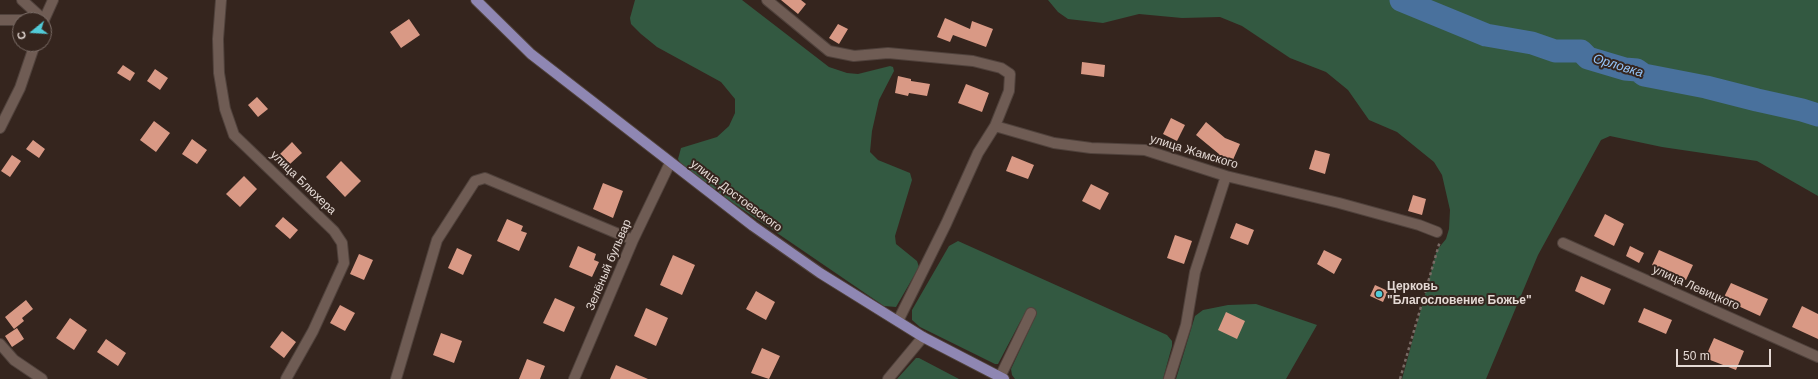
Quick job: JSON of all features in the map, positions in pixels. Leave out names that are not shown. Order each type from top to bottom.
[{"type":"main road","name":"улица Достоевского","points":[[476,0],[531,54],[753,226],[808,265],[923,337],[1002,378]]},
{"type":"street","points":[[22,0],[35,12]]},
{"type":"street","points":[[47,12],[52,0]]},
{"type":"street","name":"улица Блюхера","points":[[222,0],[218,39],[219,73],[226,109],[234,135],[334,231],[342,243],[344,264],[316,325],[286,379]]},
{"type":"street","points":[[767,0],[814,40],[830,51],[854,56],[888,52],[973,61],[1001,68],[1010,74],[1010,91],[995,126],[978,153],[946,224],[898,321]]},
{"type":"street","points":[[0,20],[12,20]]},
{"type":"street","points":[[0,128],[20,88],[32,52]]},
{"type":"street","name":"улица Жамского","points":[[995,126],[1054,143],[1091,148],[1145,150],[1226,176],[1338,203],[1419,225],[1437,232]]},
{"type":"street","name":"Зелёный бульвар","points":[[574,379],[633,240],[670,163]]},
{"type":"street","points":[[1170,379],[1186,326],[1195,272],[1226,176]]},
{"type":"street","points":[[396,379],[437,240],[475,181],[485,178],[633,240]]},
{"type":"street","name":"улица Левицкого","points":[[1563,243],[1818,357]]},
{"type":"street","points":[[1002,378],[1031,313]]},
{"type":"street","points":[[888,379],[923,337]]},
{"type":"street","points":[[0,344],[14,360],[42,379]]},
{"type":"path","points":[[1400,379],[1440,240],[1437,232]]},
{"type":"green space","points":[[635,0],[742,0],[829,67],[847,73],[858,74],[890,66],[893,67],[894,71],[879,100],[872,131],[870,152],[878,160],[910,173],[912,180],[895,236],[896,244],[917,261],[919,267],[896,307],[884,306],[695,177],[681,164],[678,159],[681,148],[717,137],[729,126],[735,113],[735,99],[721,82],[657,47],[641,34],[631,24],[630,18]]},
{"type":"green space","points":[[1048,0],[1818,0],[1818,196],[1757,161],[1662,147],[1610,136],[1601,140],[1538,255],[1486,379],[1402,379],[1437,250],[1446,239],[1449,229],[1450,210],[1442,175],[1434,162],[1397,132],[1369,120],[1348,90],[1326,72],[1290,58],[1242,26],[1220,17],[1182,18],[1139,14],[1103,23],[1068,19],[1058,12]]},
{"type":"green space","points":[[958,241],[1167,335],[1172,341],[1172,346],[1163,379],[1015,379],[1012,375],[1011,369],[1037,313],[1031,308],[1020,322],[998,364],[995,364],[920,327],[912,320],[912,310],[949,246]]},
{"type":"green space","points":[[1256,304],[1317,325],[1286,379],[1176,379],[1195,316],[1203,310],[1228,305]]},
{"type":"green space","points":[[916,358],[919,358],[959,379],[897,379]]},
{"type":"building","points":[[781,0],[801,0],[806,4],[798,14]]},
{"type":"building","points":[[945,18],[970,29],[972,21],[993,29],[986,47],[953,35],[950,42],[937,37]]},
{"type":"building","points":[[409,19],[420,35],[401,48],[390,32]]},
{"type":"building","points":[[838,24],[848,29],[839,44],[829,38]]},
{"type":"building","points":[[1082,62],[1105,65],[1104,77],[1081,74]]},
{"type":"building","points":[[123,65],[135,73],[130,81],[117,73]]},
{"type":"building","points":[[155,69],[168,78],[160,90],[147,81]]},
{"type":"building","points":[[898,76],[911,79],[911,81],[930,84],[927,96],[909,93],[908,96],[895,93]]},
{"type":"building","points":[[966,84],[989,93],[982,112],[958,103]]},
{"type":"building","points":[[257,97],[268,109],[258,117],[248,105]]},
{"type":"building","points":[[1171,118],[1185,125],[1177,141],[1163,134]]},
{"type":"building","points":[[154,121],[170,133],[156,152],[140,140]]},
{"type":"building","points":[[1206,122],[1225,138],[1240,144],[1232,162],[1218,156],[1219,154],[1196,135]]},
{"type":"building","points":[[192,139],[207,150],[197,164],[182,154]]},
{"type":"building","points":[[33,140],[45,149],[39,158],[26,149]]},
{"type":"building","points":[[292,142],[302,153],[290,164],[280,154]]},
{"type":"building","points":[[1315,150],[1330,154],[1325,174],[1309,169]]},
{"type":"building","points":[[12,155],[21,161],[10,177],[1,171]]},
{"type":"building","points":[[1012,156],[1034,165],[1028,179],[1006,171]]},
{"type":"building","points":[[341,161],[361,181],[345,197],[326,177]]},
{"type":"building","points":[[244,176],[257,189],[240,207],[226,194]]},
{"type":"building","points":[[603,183],[623,191],[613,218],[593,209]]},
{"type":"building","points":[[1091,184],[1109,193],[1100,210],[1082,201]]},
{"type":"building","points":[[1413,195],[1426,199],[1422,215],[1408,211]]},
{"type":"building","points":[[1605,214],[1624,224],[1614,246],[1594,236]]},
{"type":"building","points":[[283,217],[298,230],[290,239],[275,226]]},
{"type":"building","points":[[507,219],[523,226],[521,231],[527,233],[519,251],[497,241]]},
{"type":"building","points":[[1236,223],[1254,230],[1248,245],[1230,238]]},
{"type":"building","points":[[1175,235],[1192,241],[1184,264],[1167,258]]},
{"type":"building","points":[[578,246],[596,254],[594,260],[599,262],[592,277],[569,267]]},
{"type":"building","points":[[1630,246],[1644,253],[1639,263],[1626,256]]},
{"type":"building","points":[[457,248],[472,255],[463,275],[448,268]]},
{"type":"building","points":[[1324,250],[1342,259],[1334,274],[1317,264]]},
{"type":"building","points":[[1659,250],[1693,265],[1686,280],[1652,265]]},
{"type":"building","points":[[359,254],[373,260],[364,280],[350,274]]},
{"type":"building","points":[[673,255],[695,265],[682,295],[660,285]]},
{"type":"building","points":[[1581,276],[1611,289],[1604,305],[1575,291]]},
{"type":"building","points":[[1731,283],[1768,299],[1760,316],[1723,299]]},
{"type":"building","name":"Церковь \"Благословение Божье\"","points":[[1375,285],[1388,291],[1383,302],[1370,296]]},
{"type":"building","points":[[756,291],[775,302],[766,320],[746,309]]},
{"type":"building","points":[[555,298],[575,307],[564,332],[543,323]]},
{"type":"building","points":[[26,300],[33,309],[22,318],[24,321],[14,329],[5,317]]},
{"type":"building","points":[[340,305],[355,313],[345,331],[330,323]]},
{"type":"building","points":[[1802,306],[1818,314],[1818,339],[1792,327]]},
{"type":"building","points":[[646,308],[668,318],[656,346],[634,336]]},
{"type":"building","points":[[1644,308],[1672,320],[1666,334],[1638,322]]},
{"type":"building","points":[[1226,312],[1245,321],[1237,339],[1218,330]]},
{"type":"building","points":[[70,318],[87,330],[74,350],[56,338]]},
{"type":"building","points":[[17,328],[24,339],[12,347],[5,336]]},
{"type":"building","points":[[282,331],[296,342],[284,358],[270,347]]},
{"type":"building","points":[[441,333],[462,341],[454,363],[433,355]]},
{"type":"building","points":[[1714,338],[1744,351],[1736,370],[1705,358]]},
{"type":"building","points":[[106,339],[126,353],[118,366],[97,352]]},
{"type":"building","points":[[762,348],[780,356],[769,379],[751,373]]},
{"type":"building","points":[[527,359],[545,366],[540,379],[519,379]]},
{"type":"building","points":[[616,365],[648,379],[610,379]]},
{"type":"waterway","name":"Орловка","points":[[1401,0],[1486,35],[1532,43],[1555,51],[1581,51],[1588,58],[1625,69],[1637,70],[1644,75],[1706,87],[1818,115]]},
{"type":"place","name":"Церковь \"Благословение Божье\"","points":[[1379,294]]}]
